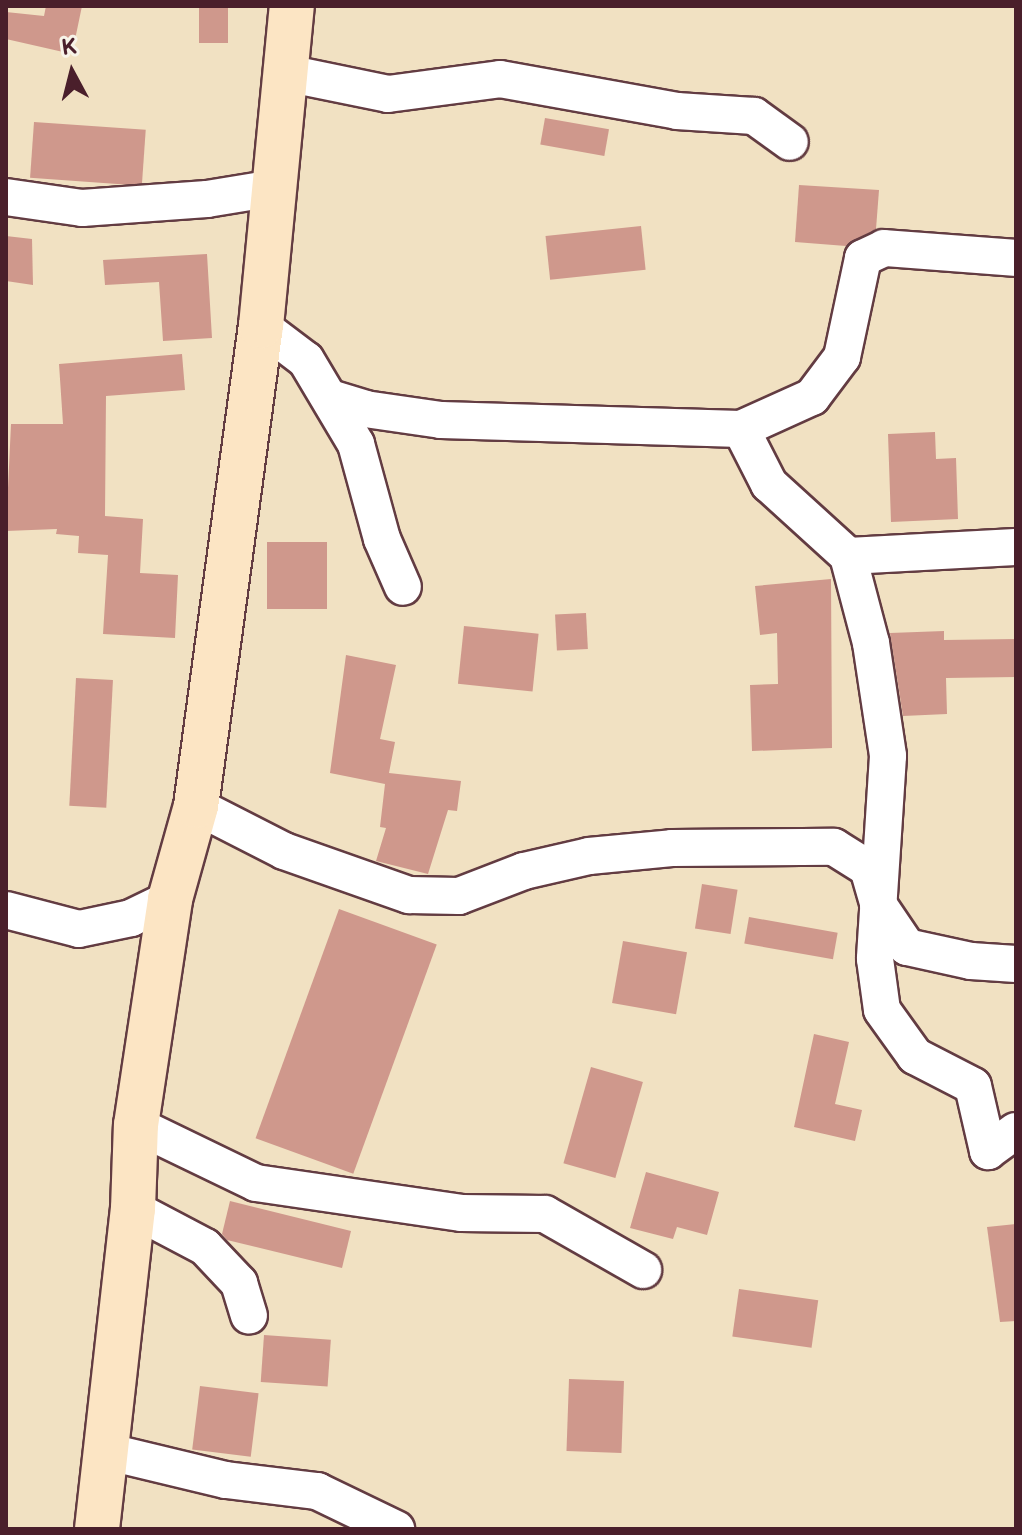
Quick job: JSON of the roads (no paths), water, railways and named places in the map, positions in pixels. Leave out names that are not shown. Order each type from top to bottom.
[{"type":"main road","points":[[97,1529],[133,1209],[136,1125],[170,899],[196,806],[261,326],[292,6]]},
{"type":"street","points":[[286,73],[388,94],[500,79],[677,111],[754,116],[790,142]]},
{"type":"street","points":[[6,197],[82,208],[207,199],[274,188]]},
{"type":"street","points":[[330,398],[365,409],[441,420],[741,429],[812,397],[842,357],[863,258],[884,248],[1016,258]]},
{"type":"street","points":[[261,326],[306,360],[356,444],[382,539],[403,587]]},
{"type":"street","points":[[741,429],[769,484],[848,556],[871,643],[888,756],[875,959],[882,1010],[915,1056],[973,1086],[988,1151],[1016,1131]]},
{"type":"street","points":[[848,556],[1016,547]]},
{"type":"street","points":[[196,806],[284,851],[409,895],[459,896],[524,871],[589,856],[783,845],[834,847],[868,868],[878,904],[907,947],[971,961],[1016,964]]},
{"type":"street","points":[[6,910],[79,929],[131,918],[170,899]]},
{"type":"street","points":[[136,1125],[256,1183],[461,1213],[545,1214],[643,1270]]},
{"type":"street","points":[[133,1209],[205,1247],[239,1283],[249,1316]]},
{"type":"street","points":[[105,1451],[226,1480],[317,1491],[396,1529]]}]
